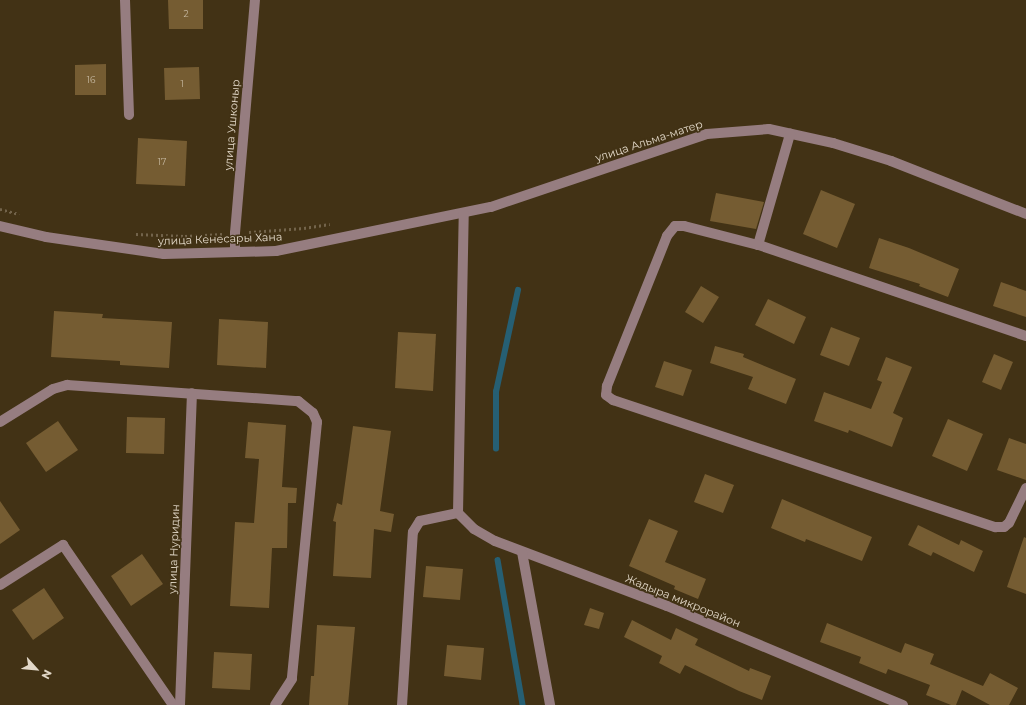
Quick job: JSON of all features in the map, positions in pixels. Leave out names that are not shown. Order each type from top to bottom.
[{"type":"street","points":[[125,0],[129,115]]},
{"type":"street","name":"улица Ушконыр","points":[[235,252],[255,0]]},
{"type":"street","name":"улица Альма-матер","points":[[464,213],[491,207],[708,134],[769,130],[833,143],[891,161],[1026,214]]},
{"type":"street","points":[[758,245],[790,134]]},
{"type":"street","points":[[402,705],[413,532],[420,522],[458,513],[464,213]]},
{"type":"street","name":"улица Кенесары Хана","points":[[0,226],[46,237],[164,254],[276,251],[464,213]]},
{"type":"street","points":[[1026,336],[758,245],[684,226],[675,226],[667,236],[607,386],[606,395],[613,400],[995,527],[1004,527],[1009,523],[1026,488]]},
{"type":"street","points":[[0,422],[53,389],[67,385],[298,401],[313,413],[317,422],[292,679],[275,705]]},
{"type":"street","name":"улица Нуридин","points":[[180,705],[192,393]]},
{"type":"street","name":"Жадыра микрорайон","points":[[458,513],[474,529],[495,541],[667,606],[903,705]]},
{"type":"street","points":[[0,585],[63,545],[173,705]]},
{"type":"street","points":[[522,552],[550,705]]},
{"type":"building","points":[[168,0],[203,0],[203,29],[169,29]]},
{"type":"building","points":[[106,64],[106,95],[75,95],[75,65]]},
{"type":"building","points":[[199,67],[200,99],[165,100],[164,68]]},
{"type":"building","points":[[138,138],[187,141],[185,186],[136,184]]},
{"type":"building","points":[[821,190],[855,204],[837,248],[803,234]]},
{"type":"building","points":[[716,193],[764,202],[756,229],[710,221]]},
{"type":"building","points":[[879,238],[909,248],[959,269],[948,297],[919,286],[920,284],[869,268]]},
{"type":"building","points":[[1001,282],[1026,291],[1026,317],[993,306]]},
{"type":"building","points":[[701,286],[719,297],[703,323],[685,312]]},
{"type":"building","points":[[768,299],[806,317],[794,344],[755,325]]},
{"type":"building","points":[[54,311],[103,314],[102,318],[172,322],[169,368],[120,365],[120,361],[51,357]]},
{"type":"building","points":[[219,319],[268,322],[266,368],[217,365]]},
{"type":"building","points":[[831,327],[860,338],[849,366],[820,355]]},
{"type":"building","points":[[398,332],[436,334],[433,391],[395,388]]},
{"type":"building","points":[[715,346],[744,354],[743,357],[796,379],[786,404],[748,389],[753,377],[710,363]]},
{"type":"building","points":[[994,354],[1013,362],[1001,390],[982,382]]},
{"type":"building","points":[[886,357],[912,367],[893,413],[903,418],[892,447],[849,430],[848,433],[814,421],[824,392],[871,409],[882,382],[877,380]]},
{"type":"building","points":[[664,361],[692,370],[683,396],[655,387]]},
{"type":"building","points":[[127,417],[165,418],[164,454],[126,453]]},
{"type":"building","points":[[948,419],[983,434],[967,471],[932,456]]},
{"type":"building","points":[[58,421],[78,450],[46,472],[26,443]]},
{"type":"building","points":[[248,422],[286,425],[282,487],[297,488],[296,503],[288,503],[287,548],[272,548],[269,608],[230,606],[235,522],[254,523],[259,459],[245,458]]},
{"type":"building","points":[[353,426],[391,431],[380,511],[394,514],[391,532],[374,529],[371,578],[333,576],[336,522],[333,521],[337,503],[342,505]]},
{"type":"building","points":[[1009,438],[1026,444],[1026,480],[997,470]]},
{"type":"building","points":[[705,474],[734,485],[723,513],[694,502]]},
{"type":"building","points":[[782,499],[872,537],[862,561],[806,539],[805,542],[771,528]]},
{"type":"building","points":[[0,501],[20,530],[0,544]]},
{"type":"building","points":[[649,519],[678,531],[665,562],[706,579],[698,599],[674,589],[675,586],[629,566]]},
{"type":"building","points":[[918,525],[959,545],[961,540],[983,551],[974,572],[933,552],[931,556],[908,545]]},
{"type":"building","points":[[1024,537],[1026,538],[1026,594],[1007,587]]},
{"type":"building","points":[[142,554],[163,584],[131,606],[111,576]]},
{"type":"building","points":[[426,566],[463,569],[460,600],[423,597]]},
{"type":"building","points":[[44,588],[64,618],[33,640],[12,610]]},
{"type":"building","points":[[590,608],[604,613],[599,629],[584,625]]},
{"type":"building","points":[[632,620],[671,640],[676,628],[698,639],[695,645],[749,671],[750,668],[771,676],[762,700],[739,691],[685,665],[680,674],[659,663],[662,656],[624,637]]},
{"type":"building","points":[[827,623],[901,653],[905,643],[934,654],[930,664],[983,686],[990,673],[1018,688],[1009,705],[990,705],[962,690],[956,705],[951,705],[926,695],[930,685],[888,669],[886,674],[859,663],[861,657],[820,642]]},
{"type":"building","points":[[317,625],[355,627],[348,705],[309,705],[311,676],[314,676]]},
{"type":"building","points":[[447,645],[484,648],[481,680],[444,676]]},
{"type":"building","points":[[214,652],[252,654],[250,690],[212,688]]},
{"type":"waterway","points":[[496,449],[496,392],[518,290]]},
{"type":"waterway","points":[[498,560],[523,705]]}]
